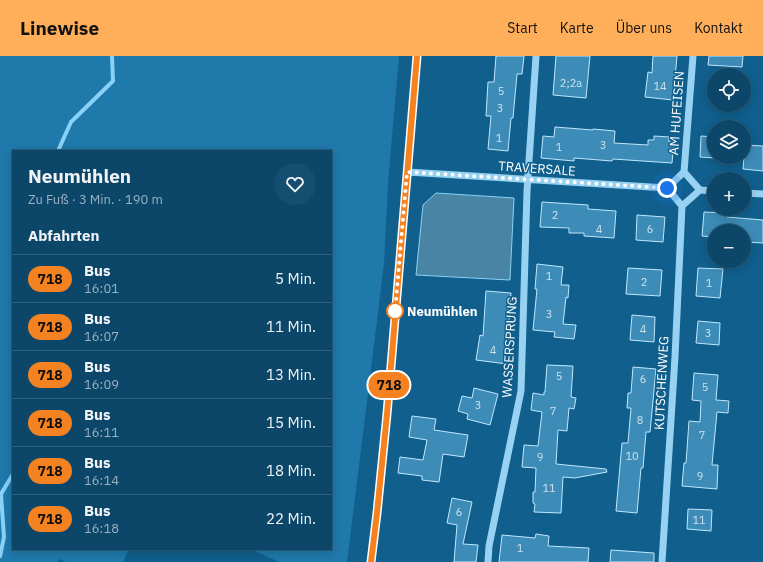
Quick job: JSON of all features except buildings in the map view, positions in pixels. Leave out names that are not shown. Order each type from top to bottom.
[{"type":"street","points":[[371,562],[387,414],[417,56]]},
{"type":"street","points":[[528,179],[536,56]]},
{"type":"street","name":"AM HUFEISEN","points":[[684,172],[692,56]]},
{"type":"street","name":"TRAVERSALE","points":[[407,172],[667,188]]},
{"type":"street","points":[[700,190],[682,206],[667,188],[684,172],[700,190],[707,190]]},
{"type":"street","name":"WASSERSPRUNG","points":[[488,562],[489,546],[521,391],[528,179]]},
{"type":"street","points":[[751,193],[763,194]]},
{"type":"street","name":"KUTSCHENWEG","points":[[662,562],[675,357],[682,206]]},
{"type":"shaded area","points":[[0,56],[399,56],[388,184],[384,264],[347,562],[279,562],[253,550],[332,550],[332,150],[12,150],[12,550],[129,550],[123,562],[66,562],[59,559],[58,562],[0,562]]},
{"type":"shaded area","points":[[436,193],[514,198],[510,280],[416,275],[423,205]]},
{"type":"waterway","points":[[58,150],[71,122],[113,81],[112,56]]},
{"type":"waterway","points":[[0,556],[4,537],[1,494],[12,476]]},
{"type":"bus line","name":"718","points":[[371,562],[387,414],[417,56]]},
{"type":"place","name":"Neumühlen","points":[[395,311]]},
{"type":"route","points":[[395,311],[407,172],[667,188]]}]
